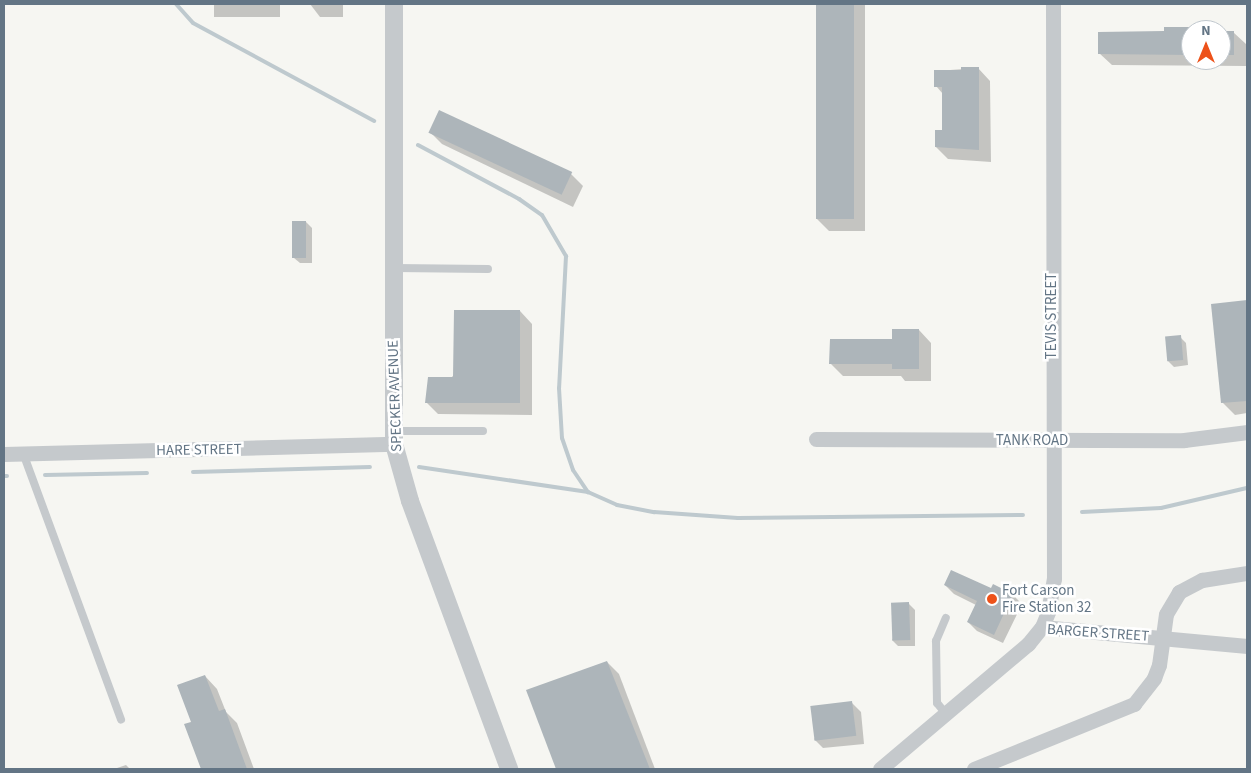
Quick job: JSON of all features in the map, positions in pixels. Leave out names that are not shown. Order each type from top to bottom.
[{"type":"street","name":"SPECKER AVENUE","points":[[394,4],[393,437],[410,501],[509,769]]},
{"type":"street","name":"TEVIS STREET","points":[[1042,627],[1048,612],[1054,579],[1052,441],[1053,4]]},
{"type":"street","name":"TANK ROAD","points":[[816,439],[1184,440],[1247,432]]},
{"type":"street","name":"HARE STREET","points":[[4,454],[393,437]]},
{"type":"street","points":[[974,769],[1134,704],[1154,678],[1171,602],[1188,585],[1247,572]]},
{"type":"street","name":"BARGER STREET","points":[[880,769],[1028,644],[1042,627],[1247,646]]},
{"type":"lane","points":[[393,268],[488,269]]},
{"type":"lane","points":[[393,437],[483,431]]},
{"type":"lane","points":[[23,454],[121,720]]},
{"type":"lane","points":[[946,618],[936,641],[937,704],[946,714]]},
{"type":"building","points":[[816,4],[854,4],[854,219],[816,219]]},
{"type":"building","points":[[1164,27],[1181,27],[1181,55],[1098,54],[1098,32],[1164,31]]},
{"type":"building","points":[[1231,31],[1234,31],[1234,55],[1231,55]]},
{"type":"building","points":[[961,67],[979,67],[979,150],[935,147],[935,130],[942,130],[942,87],[934,87],[934,70],[961,70]]},
{"type":"building","points":[[439,110],[572,172],[562,195],[428,133]]},
{"type":"building","points":[[292,221],[306,221],[306,258],[292,258]]},
{"type":"building","points":[[1247,300],[1247,401],[1221,403],[1211,304]]},
{"type":"building","points":[[454,310],[520,310],[520,403],[425,403],[428,377],[453,377]]},
{"type":"building","points":[[892,329],[919,329],[919,369],[892,369],[892,364],[829,364],[830,339],[892,339]]},
{"type":"building","points":[[1181,335],[1183,360],[1167,361],[1165,336]]},
{"type":"building","name":"Fort Carson Fire Station 32","points":[[951,570],[991,588],[993,584],[1013,594],[994,635],[967,622],[977,601],[944,585]]},
{"type":"building","points":[[909,602],[910,640],[892,641],[891,603]]},
{"type":"building","points":[[607,661],[650,769],[556,769],[526,690]]},
{"type":"building","points":[[205,675],[219,711],[225,709],[247,769],[201,769],[184,724],[191,722],[177,685]]},
{"type":"building","points":[[852,701],[856,736],[815,741],[810,706]]},
{"type":"waterway","points":[[176,4],[193,23],[374,121]]},
{"type":"waterway","points":[[418,145],[519,199],[542,215],[566,256],[559,388],[562,438],[573,470],[588,492],[617,505],[654,512],[738,518],[1023,515]]},
{"type":"waterway","points":[[193,472],[370,467]]},
{"type":"waterway","points":[[419,467],[588,492]]},
{"type":"waterway","points":[[45,475],[147,473]]},
{"type":"waterway","points":[[1082,512],[1161,508],[1247,488]]},
{"type":"place","name":"Fort Carson Fire Station 32","points":[[992,599]]}]
